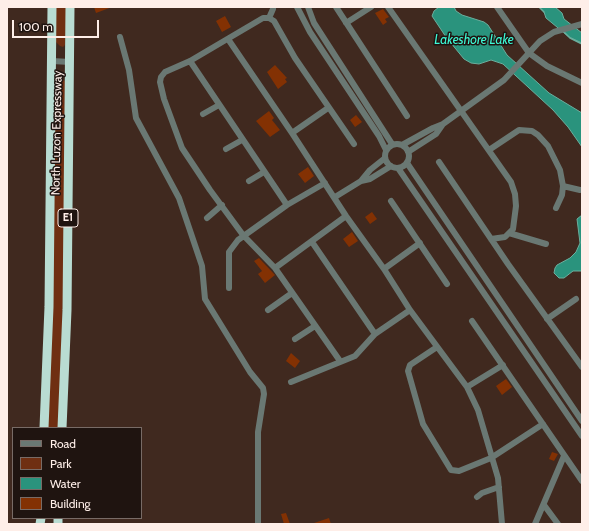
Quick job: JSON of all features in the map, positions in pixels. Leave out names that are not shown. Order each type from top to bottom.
[{"type":"highway","name":"North Luzon Expressway","points":[[44,427],[49,307],[52,7]]},
{"type":"highway","name":"North Luzon Expressway","points":[[62,427],[67,310],[70,7]]},
{"type":"street","points":[[297,7],[310,32],[379,136],[386,150],[385,158],[391,166],[398,168],[582,436]]},
{"type":"street","points":[[308,7],[314,23],[392,144]]},
{"type":"street","points":[[336,7],[407,116]]},
{"type":"street","points":[[346,23],[371,7]]},
{"type":"street","points":[[388,7],[460,112],[505,171],[515,194],[513,229],[505,236],[491,239]]},
{"type":"street","points":[[497,7],[528,53],[547,66],[582,83]]},
{"type":"street","points":[[269,18],[273,9]]},
{"type":"street","points":[[340,361],[275,268],[244,235],[210,190],[182,148],[164,99],[160,82],[161,77],[166,72],[190,61],[262,18],[269,18],[274,21],[295,58],[354,144]]},
{"type":"street","points":[[392,144],[402,145],[443,124],[492,90],[512,73],[540,41],[554,32],[574,25],[582,24]]},
{"type":"street","points":[[120,37],[129,70],[136,118],[179,198],[202,266],[205,299],[250,372],[262,388],[264,394],[258,432],[258,524]]},
{"type":"street","points":[[228,39],[335,197],[346,216],[384,269],[410,310],[467,387],[478,410],[499,487],[502,524]]},
{"type":"street","points":[[52,61],[70,62]]},
{"type":"street","points":[[190,61],[287,205]]},
{"type":"street","points":[[204,114],[219,105]]},
{"type":"street","points":[[292,133],[328,108]]},
{"type":"street","points":[[408,152],[436,134],[443,124]]},
{"type":"street","points":[[489,150],[519,130],[532,131],[548,146],[560,170],[563,186],[556,208]]},
{"type":"street","points":[[226,149],[242,140]]},
{"type":"street","points":[[386,150],[392,144]]},
{"type":"street","points":[[402,145],[408,152],[407,163],[582,421]]},
{"type":"street","points":[[361,181],[370,170],[385,158]]},
{"type":"street","points":[[439,162],[491,239],[582,367]]},
{"type":"street","points":[[398,168],[407,163]]},
{"type":"street","points":[[335,197],[361,181],[370,179],[391,166]]},
{"type":"street","points":[[248,181],[264,172]]},
{"type":"street","points":[[229,288],[229,252],[244,235],[287,205],[325,183]]},
{"type":"street","points":[[563,186],[580,190]]},
{"type":"street","points":[[391,201],[447,284]]},
{"type":"street","points":[[207,218],[222,205]]},
{"type":"street","points":[[275,268],[346,216]]},
{"type":"street","points":[[509,233],[546,244]]},
{"type":"street","points":[[312,242],[375,334]]},
{"type":"street","points":[[384,269],[420,243]]},
{"type":"street","points":[[268,310],[292,293]]},
{"type":"street","points":[[547,319],[576,299]]},
{"type":"street","points":[[291,382],[355,356],[375,334],[410,310]]},
{"type":"street","points":[[472,321],[582,481]]},
{"type":"street","points":[[295,339],[316,326]]},
{"type":"street","points":[[437,347],[410,365],[408,371],[423,424],[451,470],[459,471],[491,458],[543,424]]},
{"type":"street","points":[[467,387],[503,365]]},
{"type":"street","points":[[535,524],[564,456]]},
{"type":"street","points":[[477,498],[482,493],[499,487]]},
{"type":"street","points":[[544,505],[558,524]]},
{"type":"green space","points":[[55,7],[67,7],[65,45],[63,47],[55,41]]},
{"type":"green space","points":[[60,78],[65,81],[64,264],[59,427],[47,427],[55,83]]},
{"type":"water","name":"Lakeshore Lake","points":[[439,7],[454,7],[456,11],[462,15],[484,22],[488,25],[507,55],[549,93],[582,113],[582,147],[568,127],[553,110],[503,64],[491,60],[479,64],[471,63],[464,59],[446,37],[432,16],[434,11]]},
{"type":"water","name":"Lakeshore Lake","points":[[539,7],[555,7],[562,13],[564,19],[582,33],[582,43],[569,37],[546,18],[544,12]]},
{"type":"water","points":[[582,215],[582,271],[573,271],[564,278],[559,278],[554,273],[555,268],[576,252],[580,243],[577,219]]},
{"type":"building","points":[[94,7],[112,7],[96,13]]},
{"type":"building","points":[[383,9],[389,17],[385,19],[387,22],[383,25],[375,13]]},
{"type":"building","points":[[225,16],[231,27],[222,32],[216,21]]},
{"type":"building","points":[[275,65],[287,78],[285,79],[287,82],[278,89],[267,72]]},
{"type":"building","points":[[269,111],[274,118],[272,120],[280,130],[270,137],[256,121]]},
{"type":"building","points":[[356,115],[362,122],[355,127],[350,120]]},
{"type":"building","points":[[308,167],[314,176],[305,183],[298,174]]},
{"type":"building","points":[[372,212],[377,219],[370,224],[365,217]]},
{"type":"building","points":[[352,232],[358,241],[349,247],[343,239]]},
{"type":"building","points":[[259,258],[275,275],[265,283],[258,274],[262,271],[254,261]]},
{"type":"building","points":[[291,353],[300,361],[295,368],[286,361]]},
{"type":"building","points":[[506,379],[512,387],[502,395],[496,386]]},
{"type":"building","points":[[552,452],[558,454],[554,461],[549,459]]},
{"type":"building","points":[[286,513],[290,524],[284,524],[281,514]]},
{"type":"building","points":[[329,518],[331,524],[314,524],[314,523]]},
{"type":"waterway","points":[[539,7],[544,12]]},
{"type":"waterway","points":[[564,32],[570,38],[582,44]]}]
